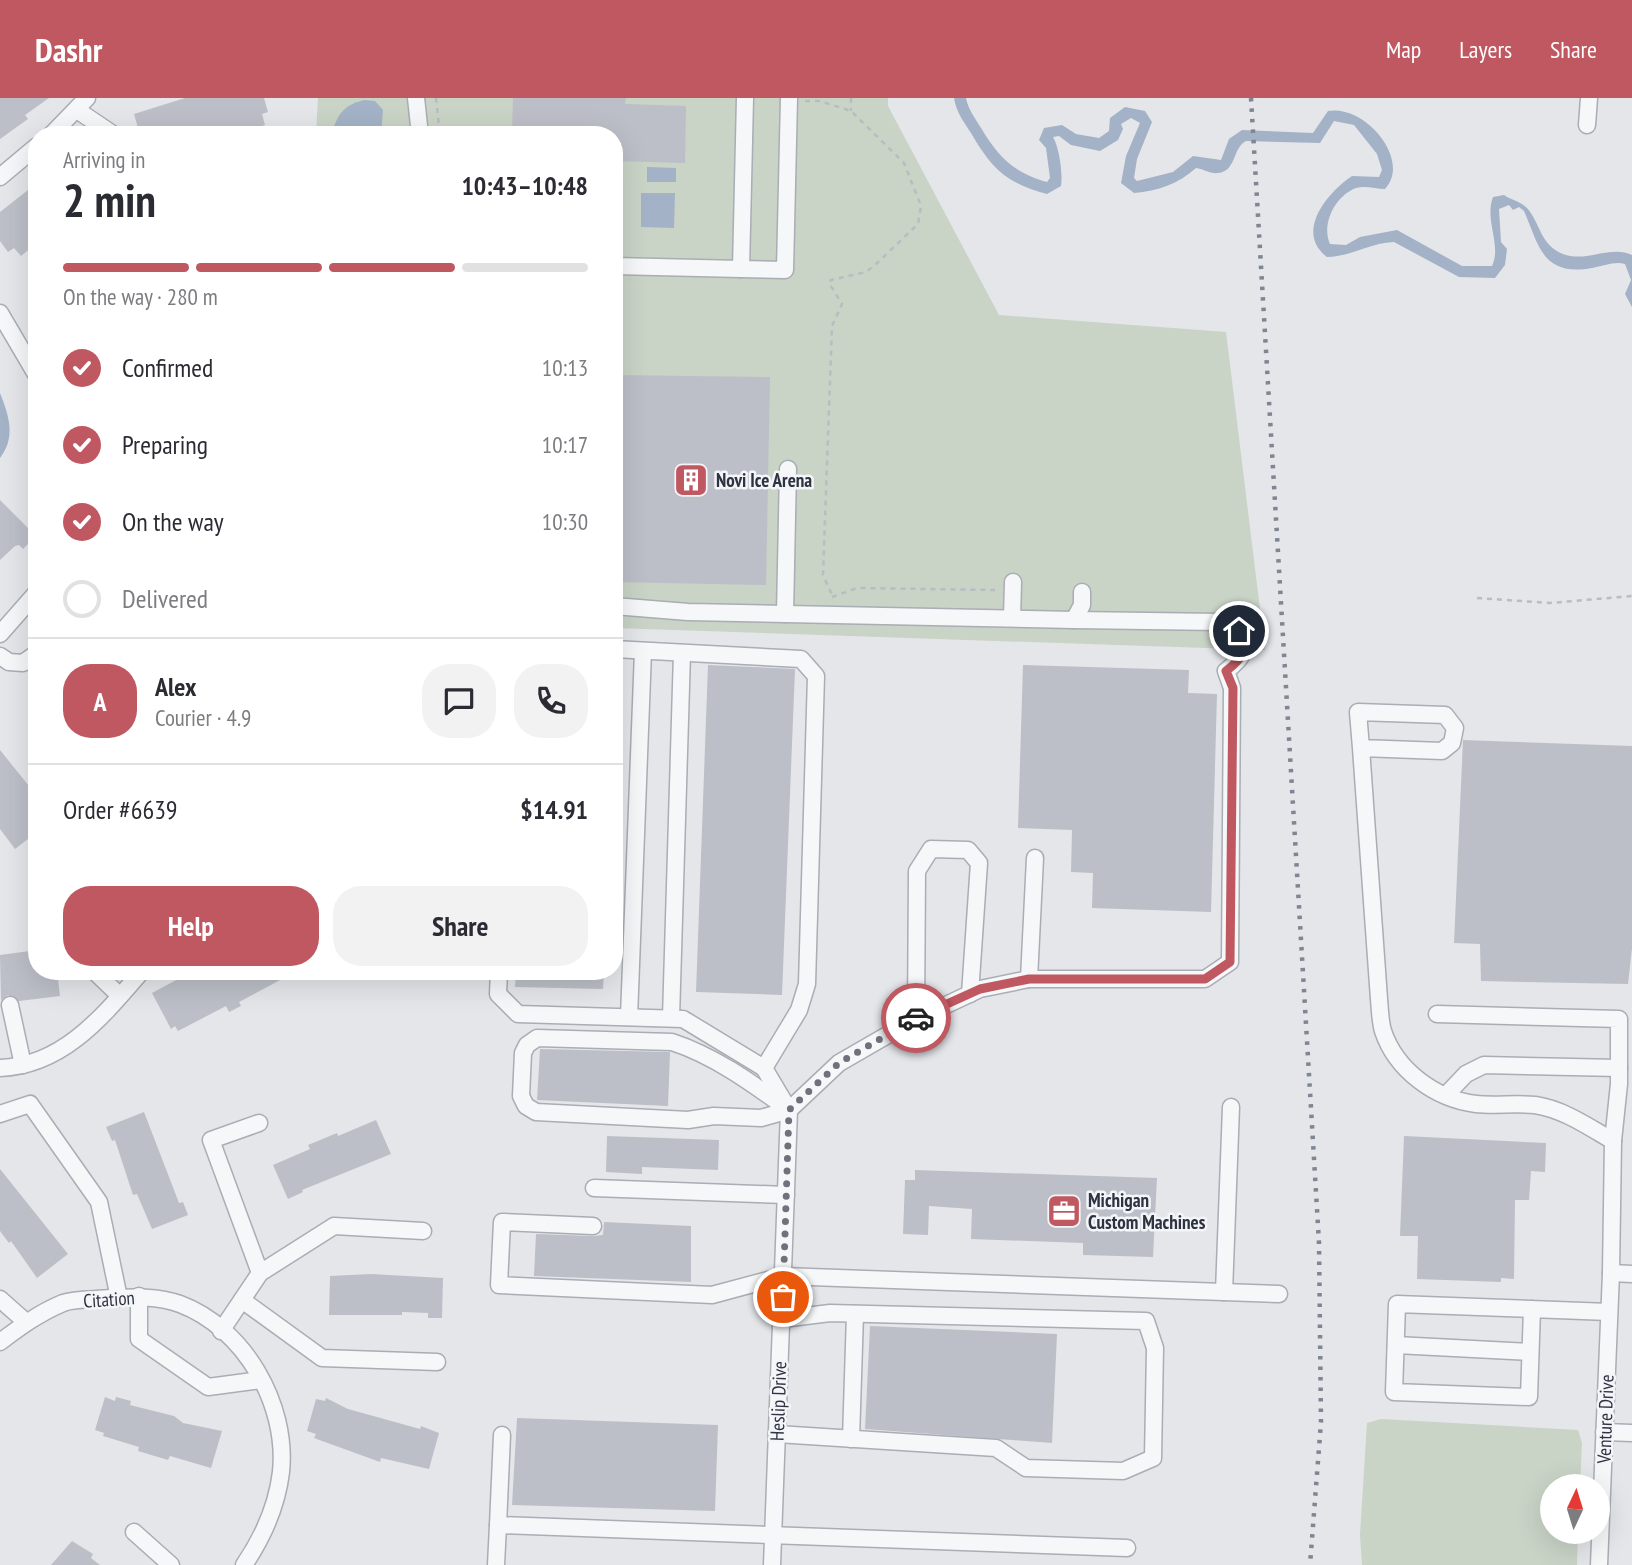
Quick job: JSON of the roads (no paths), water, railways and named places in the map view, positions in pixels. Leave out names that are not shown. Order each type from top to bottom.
[{"type":"street","points":[[416,98],[419,126]]},
{"type":"street","points":[[741,269],[745,98]]},
{"type":"street","points":[[1587,125],[1589,98]]},
{"type":"street","points":[[623,266],[785,270],[789,99]]},
{"type":"street","points":[[60,126],[82,104],[105,126]]},
{"type":"street","points":[[0,177],[28,154]]},
{"type":"street","points":[[0,313],[28,361]]},
{"type":"street","points":[[785,614],[788,469]]},
{"type":"street","points":[[1012,618],[1013,582]]},
{"type":"street","points":[[1074,620],[1088,601]]},
{"type":"street","points":[[0,634],[28,602]]},
{"type":"street","points":[[623,607],[688,612],[1220,622],[1239,631],[1245,646],[1242,659],[1226,671],[1233,688],[1230,962],[1205,979],[1029,979],[970,993],[916,1019],[839,1063],[789,1110],[761,1118],[714,1116],[688,1120],[536,1112],[526,1106],[521,1096],[523,1054],[527,1045],[537,1038],[672,1042],[690,1048],[744,1078],[789,1110]]},
{"type":"street","points":[[623,650],[802,659],[816,676],[807,985],[799,1010],[764,1068]]},
{"type":"street","points":[[629,1017],[643,651]]},
{"type":"street","points":[[671,1018],[682,653]]},
{"type":"street","points":[[0,656],[9,662],[23,663],[28,659]]},
{"type":"street","points":[[1361,748],[1442,751],[1452,743],[1455,728],[1446,715],[1358,712],[1383,1030],[1409,1072],[1427,1087],[1474,1104],[1536,1105],[1576,1119],[1613,1141]]},
{"type":"street","points":[[916,1019],[917,871],[931,849],[968,850],[979,863],[970,993]]},
{"type":"street","points":[[1029,979],[1035,858]]},
{"type":"street","points":[[103,980],[120,996]]},
{"type":"street","points":[[0,1068],[23,1065],[67,1047],[134,980]]},
{"type":"street","points":[[499,980],[498,994],[518,1014],[683,1019],[764,1068],[789,1110]]},
{"type":"street","points":[[10,1005],[23,1065]]},
{"type":"street","points":[[1437,1014],[1619,1019],[1625,1027]]},
{"type":"street","name":"Venture Drive","points":[[1599,1565],[1611,1273],[1613,1141],[1625,1027]]},
{"type":"street","points":[[1447,1094],[1466,1074],[1484,1066],[1619,1068]]},
{"type":"street","points":[[0,1114],[30,1104],[99,1202],[119,1298]]},
{"type":"street","points":[[1224,1292],[1231,1107]]},
{"type":"street","name":"Heslip Drive","points":[[772,1565],[789,1110]]},
{"type":"street","points":[[259,1123],[211,1140],[260,1273]]},
{"type":"street","points":[[594,1188],[786,1195]]},
{"type":"street","points":[[593,1226],[502,1222],[499,1285],[712,1296],[783,1276],[1279,1293]]},
{"type":"street","points":[[221,1331],[260,1273],[334,1226],[423,1231]]},
{"type":"street","points":[[1611,1273],[1632,1273]]},
{"type":"street","points":[[139,1296],[139,1339],[208,1387],[261,1380]]},
{"type":"street","name":"Citation","points":[[0,1342],[26,1322],[66,1302],[139,1296],[179,1304],[239,1345],[261,1380],[276,1416],[281,1469],[277,1497],[268,1522],[258,1545],[244,1565]]},
{"type":"street","points":[[0,1300],[26,1322]]},
{"type":"street","points":[[242,1300],[322,1357],[437,1362]]},
{"type":"street","points":[[1532,1309],[1529,1397],[1394,1392],[1397,1304],[1532,1309],[1609,1312]]},
{"type":"street","points":[[777,1434],[996,1448],[1026,1468],[1123,1471],[1153,1458],[1155,1348],[1146,1321],[855,1314],[782,1319]]},
{"type":"street","points":[[851,1439],[855,1314]]},
{"type":"street","points":[[1396,1345],[1531,1352]]},
{"type":"street","points":[[1604,1432],[1632,1433]]},
{"type":"street","points":[[496,1565],[502,1435]]},
{"type":"street","points":[[498,1525],[1127,1548]]},
{"type":"street","points":[[134,1532],[171,1565]]},
{"type":"street","points":[[1599,1565],[1611,1565]]},
{"type":"water","points":[[954,98],[966,98],[972,113],[1000,155],[1025,174],[1047,182],[1050,178],[1046,148],[1039,140],[1044,128],[1062,125],[1076,134],[1099,138],[1109,131],[1110,118],[1125,107],[1145,111],[1152,122],[1137,159],[1134,178],[1137,181],[1173,172],[1193,156],[1221,160],[1229,139],[1242,130],[1313,133],[1328,111],[1342,111],[1356,116],[1380,136],[1389,150],[1393,164],[1392,177],[1385,189],[1359,187],[1342,197],[1329,220],[1327,228],[1330,244],[1346,245],[1360,237],[1397,230],[1462,266],[1492,266],[1495,250],[1491,206],[1493,197],[1504,195],[1527,208],[1545,240],[1563,254],[1580,257],[1624,252],[1632,255],[1632,307],[1625,294],[1631,280],[1625,264],[1613,263],[1575,270],[1552,263],[1539,246],[1524,211],[1519,207],[1513,210],[1509,205],[1499,209],[1501,242],[1507,249],[1505,265],[1495,278],[1459,277],[1394,242],[1327,257],[1318,247],[1314,236],[1318,213],[1333,192],[1352,176],[1379,177],[1382,170],[1377,154],[1354,125],[1334,121],[1320,143],[1246,141],[1238,149],[1232,164],[1224,171],[1215,173],[1196,168],[1167,186],[1134,193],[1121,183],[1126,156],[1140,123],[1131,118],[1121,124],[1123,129],[1118,140],[1100,151],[1071,145],[1059,136],[1053,137],[1060,160],[1061,186],[1047,194],[1021,185],[993,165],[961,117]]},
{"type":"water","points":[[364,100],[375,101],[383,110],[382,126],[334,126],[342,112]]},
{"type":"water","points":[[647,167],[676,168],[676,182],[647,182]]},
{"type":"water","points":[[641,193],[675,193],[674,228],[641,227]]},
{"type":"water","points":[[0,393],[8,418],[9,434],[0,458]]},
{"type":"railway","points":[[1251,98],[1319,1243],[1321,1422],[1310,1565]]},
{"type":"place","name":"Novi Ice Arena","points":[[691,480]]},
{"type":"place","name":"Michigan Custom Machines","points":[[1064,1211]]}]
